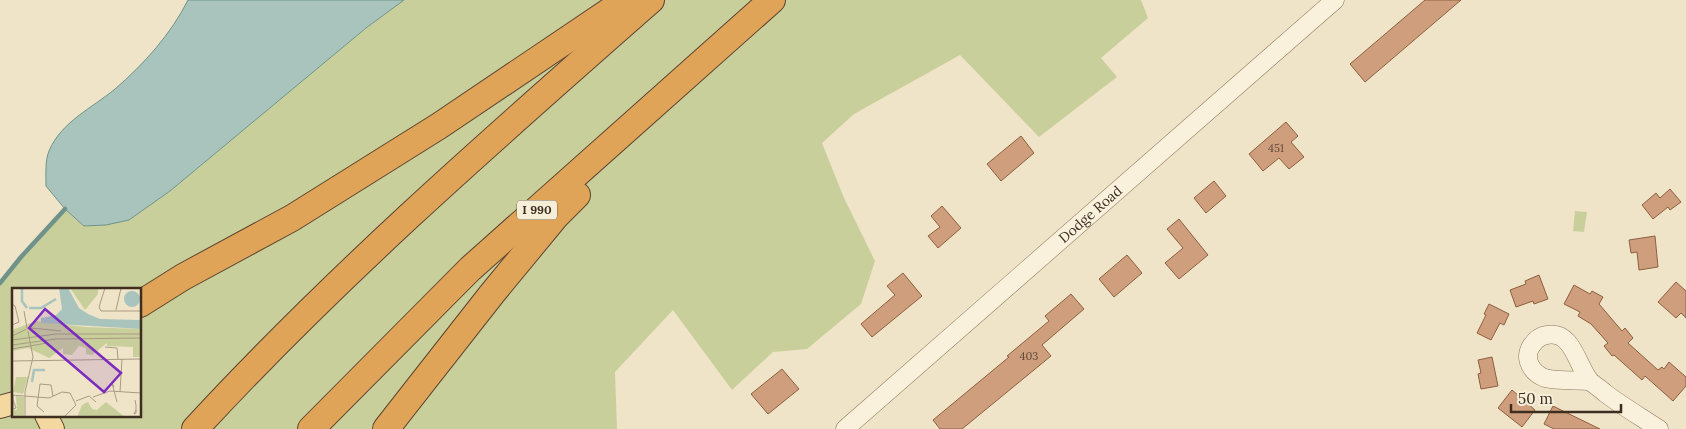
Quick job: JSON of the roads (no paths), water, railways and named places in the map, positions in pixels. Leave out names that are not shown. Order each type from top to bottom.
[{"type":"highway","points":[[141,303],[183,277],[292,218],[431,131],[626,0]]},
{"type":"highway","points":[[195,429],[241,379],[422,202],[651,0]]},
{"type":"highway","name":"I 990","points":[[311,429],[470,269],[772,0]]},
{"type":"highway","points":[[386,429],[485,302],[556,216],[608,163],[680,97],[729,39]]},
{"type":"main road","points":[[46,416],[53,429]]},
{"type":"street","name":"Dodge Road","points":[[845,429],[1335,0]]},
{"type":"street","points":[[1590,381],[1620,404],[1659,429]]},
{"type":"water","points":[[188,0],[404,0],[366,28],[170,191],[129,220],[106,225],[84,226],[65,209],[46,186],[46,163],[49,151],[54,141],[69,124],[115,89],[146,59],[174,25]]},
{"type":"waterway","points":[[0,283],[65,209]]}]
